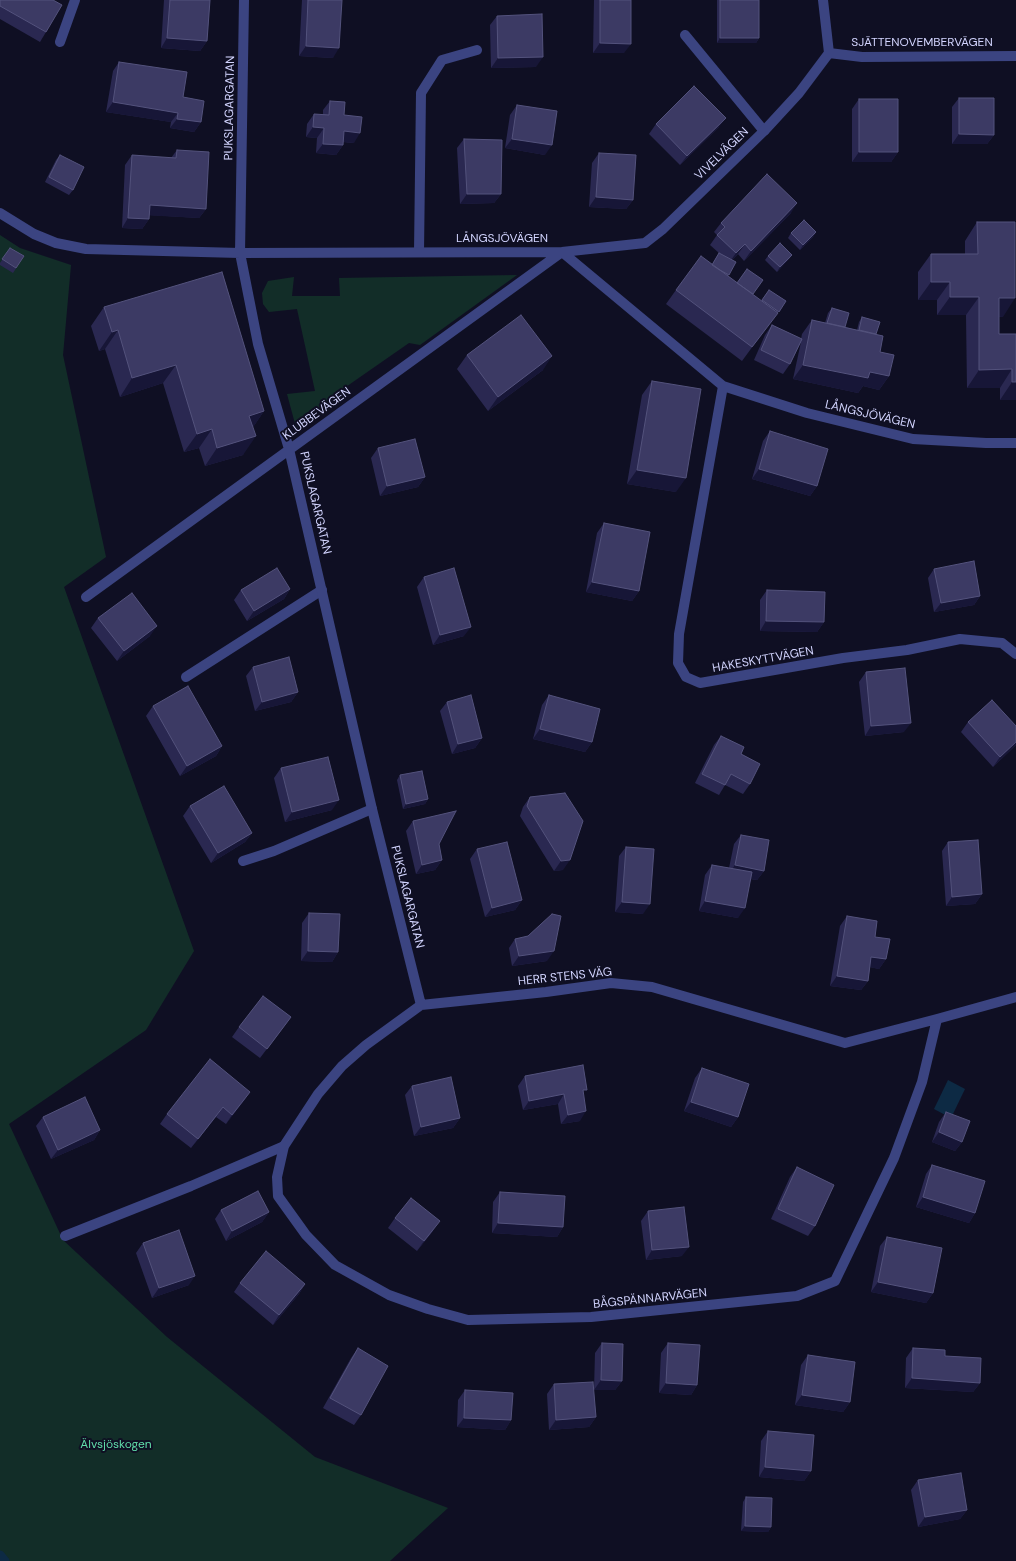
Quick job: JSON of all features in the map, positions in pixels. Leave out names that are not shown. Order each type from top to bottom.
[{"type":"street","points":[[60,42],[75,0]]},
{"type":"street","name":"PUKSLAGARGATAN","points":[[244,0],[240,253],[258,344],[290,449],[372,809],[421,1005]]},
{"type":"street","points":[[823,0],[829,53]]},
{"type":"street","points":[[685,34],[764,131]]},
{"type":"street","points":[[419,252],[421,93],[442,60],[477,50]]},
{"type":"street","name":"SJÄTTENOVEMBERVÄGEN","points":[[829,53],[862,56],[1016,56]]},
{"type":"street","name":"VIVELVÄGEN","points":[[562,252],[645,243],[663,229],[764,131],[799,93],[829,53]]},
{"type":"street","name":"LÅNGSJÖVÄGEN","points":[[0,213],[34,234],[56,243],[86,249],[240,253],[562,252],[723,386],[808,413],[914,439],[1016,444]]},
{"type":"street","name":"KLUBBEVÄGEN","points":[[86,597],[562,252]]},
{"type":"street","name":"HAKESKYTTVÄGEN","points":[[723,386],[678,634],[678,663],[686,677],[700,683],[960,640],[1002,643],[1016,654]]},
{"type":"street","points":[[186,677],[322,590]]},
{"type":"street","points":[[242,861],[274,850],[372,809]]},
{"type":"street","name":"HERR STENS VÄG","points":[[421,1005],[611,983],[652,987],[845,1042],[1016,997]]},
{"type":"street","points":[[65,1236],[191,1186],[284,1146],[318,1094],[342,1066],[366,1045],[421,1005]]},
{"type":"street","name":"BÅGSPÄNNARVÄGEN","points":[[284,1146],[276,1177],[278,1196],[306,1235],[336,1265],[389,1294],[428,1310],[468,1320],[591,1317],[797,1296],[836,1281],[894,1158],[922,1082],[937,1019]]},
{"type":"green space","name":"Älvsjöskogen","points":[[0,235],[20,248],[71,265],[63,355],[106,557],[64,587],[194,951],[146,1030],[9,1124],[63,1240],[167,1337],[315,1457],[448,1508],[390,1561],[0,1561]]},
{"type":"green space","points":[[517,275],[420,345],[409,343],[340,391],[334,406],[297,431],[287,394],[315,391],[297,309],[269,312],[263,304],[262,293],[268,281],[294,277],[292,296],[340,296],[339,278]]},
{"type":"water","points":[[948,1080],[965,1089],[951,1118],[934,1109]]},
{"type":"building","points":[[0,0],[53,0],[62,5],[46,32],[0,6]]},
{"type":"building","points":[[170,0],[210,0],[207,41],[167,38]]},
{"type":"building","points":[[308,0],[342,0],[339,48],[306,46]]},
{"type":"building","points":[[600,0],[631,0],[631,44],[600,43]]},
{"type":"building","points":[[720,0],[759,0],[759,38],[720,38]]},
{"type":"building","points":[[542,14],[543,57],[498,58],[497,16]]},
{"type":"building","points":[[119,62],[187,72],[183,97],[204,101],[201,122],[177,119],[178,113],[113,102]]},
{"type":"building","points":[[694,86],[726,118],[687,156],[656,124]]},
{"type":"building","points":[[959,98],[994,98],[994,135],[959,134]]},
{"type":"building","points":[[859,99],[898,99],[898,152],[859,152]]},
{"type":"building","points":[[330,101],[345,102],[344,115],[362,117],[360,133],[344,131],[343,145],[323,144],[324,128],[313,127],[314,114],[329,115]]},
{"type":"building","points":[[517,105],[557,111],[552,145],[512,139]]},
{"type":"building","points":[[464,139],[502,140],[501,194],[467,194]]},
{"type":"building","points":[[177,150],[209,152],[206,209],[150,205],[149,219],[128,218],[132,155],[176,158]]},
{"type":"building","points":[[599,153],[636,155],[633,200],[596,197]]},
{"type":"building","points":[[60,155],[84,167],[73,190],[49,177]]},
{"type":"building","points":[[767,174],[797,203],[751,251],[745,244],[736,253],[717,235],[725,227],[721,223]]},
{"type":"building","points":[[804,220],[816,232],[803,245],[791,233]]},
{"type":"building","points":[[977,222],[1015,222],[1015,298],[999,298],[999,334],[1016,334],[1016,382],[1012,382],[1012,369],[979,370],[979,297],[950,297],[950,282],[931,282],[931,254],[978,254]]},
{"type":"building","points":[[780,243],[792,255],[780,267],[768,256]]},
{"type":"building","points":[[10,248],[24,256],[16,268],[2,259]]},
{"type":"building","points":[[719,253],[736,262],[729,275],[712,265]]},
{"type":"building","points":[[701,256],[778,313],[752,347],[676,290]]},
{"type":"building","points":[[747,269],[763,280],[753,294],[737,283]]},
{"type":"building","points":[[222,272],[264,411],[249,416],[256,436],[217,448],[212,429],[197,434],[176,365],[132,378],[118,330],[112,332],[104,307]]},
{"type":"building","points":[[769,290],[786,301],[779,312],[762,300]]},
{"type":"building","points":[[832,308],[849,313],[845,327],[827,323]]},
{"type":"building","points":[[521,315],[552,356],[498,397],[467,355]]},
{"type":"building","points":[[862,317],[880,322],[876,334],[859,330]]},
{"type":"building","points":[[812,320],[883,336],[880,352],[894,355],[889,376],[870,372],[868,378],[803,365]]},
{"type":"building","points":[[772,325],[802,339],[790,364],[761,350]]},
{"type":"building","points":[[652,381],[701,389],[686,478],[637,470]]},
{"type":"building","points":[[770,431],[828,449],[817,486],[759,469]]},
{"type":"building","points":[[415,439],[425,477],[387,486],[378,448]]},
{"type":"building","points":[[604,523],[650,532],[639,591],[592,582]]},
{"type":"building","points":[[974,561],[980,596],[941,603],[934,569]]},
{"type":"building","points":[[277,568],[290,589],[254,611],[241,590]]},
{"type":"building","points":[[454,568],[471,627],[440,635],[424,577]]},
{"type":"building","points":[[767,590],[825,592],[824,622],[766,621]]},
{"type":"building","points":[[132,593],[157,626],[124,651],[98,618]]},
{"type":"building","points":[[289,657],[298,692],[262,702],[253,667]]},
{"type":"building","points":[[905,668],[911,723],[871,726],[866,672]]},
{"type":"building","points":[[188,686],[222,746],[187,766],[153,706]]},
{"type":"building","points":[[471,695],[482,738],[458,744],[447,702]]},
{"type":"building","points":[[549,695],[600,709],[592,742],[540,729]]},
{"type":"building","points":[[992,700],[1016,726],[1016,742],[1000,757],[968,722]]},
{"type":"building","points":[[721,736],[744,747],[741,754],[760,764],[750,784],[731,774],[725,785],[702,774]]},
{"type":"building","points":[[328,757],[339,800],[292,812],[281,768]]},
{"type":"building","points":[[422,771],[428,799],[406,804],[400,775]]},
{"type":"building","points":[[224,786],[252,833],[218,853],[190,806]]},
{"type":"building","points":[[565,793],[583,821],[570,860],[561,861],[527,806],[530,797]]},
{"type":"building","points":[[456,811],[439,844],[442,860],[422,865],[413,821]]},
{"type":"building","points":[[741,835],[769,840],[764,871],[735,865]]},
{"type":"building","points":[[978,840],[982,894],[952,897],[948,842]]},
{"type":"building","points":[[507,842],[522,900],[492,908],[477,849]]},
{"type":"building","points":[[626,847],[654,849],[650,904],[622,902]]},
{"type":"building","points":[[712,865],[752,872],[745,908],[705,901]]},
{"type":"building","points":[[309,913],[340,914],[338,952],[308,951]]},
{"type":"building","points":[[552,914],[561,916],[554,951],[519,956],[515,939],[528,936]]},
{"type":"building","points":[[847,916],[877,921],[875,937],[890,939],[886,959],[871,957],[868,981],[837,976]]},
{"type":"building","points":[[263,996],[291,1017],[267,1049],[239,1027]]},
{"type":"building","points":[[210,1059],[250,1092],[232,1115],[223,1107],[198,1139],[167,1114]]},
{"type":"building","points":[[583,1065],[587,1090],[583,1090],[586,1111],[568,1115],[564,1094],[529,1101],[525,1076]]},
{"type":"building","points":[[702,1068],[749,1084],[738,1117],[691,1102]]},
{"type":"building","points":[[451,1077],[460,1118],[421,1127],[412,1086]]},
{"type":"building","points":[[85,1097],[100,1130],[58,1150],[43,1117]]},
{"type":"building","points":[[946,1112],[970,1121],[962,1142],[939,1132]]},
{"type":"building","points":[[932,1165],[985,1181],[975,1213],[923,1197]]},
{"type":"building","points":[[797,1167],[834,1185],[815,1226],[778,1209]]},
{"type":"building","points":[[258,1191],[269,1212],[232,1231],[221,1210]]},
{"type":"building","points":[[500,1192],[565,1196],[563,1227],[498,1223]]},
{"type":"building","points":[[411,1198],[440,1221],[424,1241],[395,1218]]},
{"type":"building","points":[[684,1207],[689,1247],[652,1250],[648,1211]]},
{"type":"building","points":[[179,1230],[195,1276],[159,1288],[143,1243]]},
{"type":"building","points":[[887,1237],[942,1248],[933,1293],[878,1282]]},
{"type":"building","points":[[266,1251],[305,1284],[279,1315],[240,1283]]},
{"type":"building","points":[[602,1343],[623,1344],[622,1381],[601,1380]]},
{"type":"building","points":[[668,1343],[700,1345],[697,1385],[666,1383]]},
{"type":"building","points":[[358,1348],[388,1366],[361,1415],[330,1398]]},
{"type":"building","points":[[913,1348],[945,1350],[945,1356],[981,1358],[980,1383],[912,1378]]},
{"type":"building","points":[[808,1355],[855,1362],[850,1402],[802,1395]]},
{"type":"building","points":[[593,1382],[596,1417],[556,1420],[554,1384]]},
{"type":"building","points":[[465,1390],[513,1393],[511,1420],[464,1418]]},
{"type":"building","points":[[768,1431],[814,1435],[811,1471],[765,1467]]},
{"type":"building","points":[[961,1473],[967,1510],[925,1517],[918,1480]]},
{"type":"building","points":[[746,1497],[772,1498],[771,1527],[745,1526]]},
{"type":"waterway","points":[[0,1555],[5,1561]]}]
